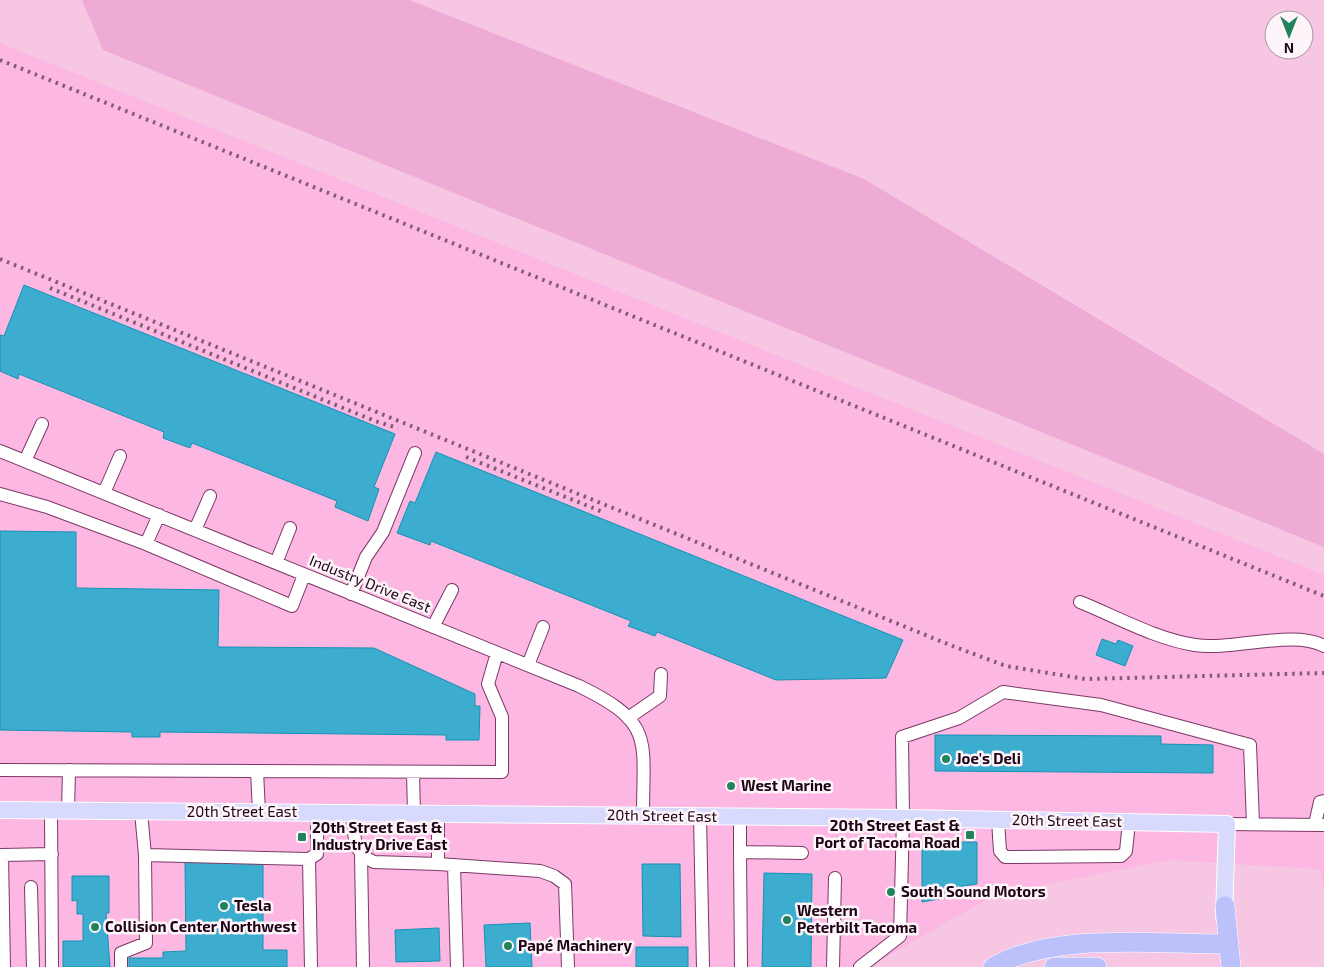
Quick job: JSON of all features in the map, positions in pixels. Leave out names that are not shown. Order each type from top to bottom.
[{"type":"highway","points":[[1225,906],[1231,967]]},
{"type":"highway","points":[[993,967],[1021,954],[1075,943],[1223,944]]},
{"type":"highway","points":[[1054,967],[1097,967]]},
{"type":"main road","name":"20th Street East","points":[[0,810],[740,816],[1227,824]]},
{"type":"main road","points":[[1222,967],[1227,824]]},
{"type":"street","points":[[25,461],[42,424]]},
{"type":"street","name":"Industry Drive East","points":[[0,451],[528,665],[609,701],[628,718],[641,736],[643,815]]},
{"type":"street","points":[[351,594],[366,557],[383,532],[415,453]]},
{"type":"street","points":[[104,493],[120,456]]},
{"type":"street","points":[[0,494],[48,507],[146,544],[292,606],[304,575]]},
{"type":"street","points":[[195,530],[210,496]]},
{"type":"street","points":[[146,544],[159,516]]},
{"type":"street","points":[[276,563],[290,528]]},
{"type":"street","points":[[433,627],[452,590]]},
{"type":"street","points":[[1080,602],[1184,643],[1213,646],[1302,639],[1324,646]]},
{"type":"street","points":[[528,665],[542,627]]},
{"type":"street","points":[[0,770],[502,772],[502,717],[488,684],[497,653]]},
{"type":"street","points":[[628,718],[660,696],[661,674]]},
{"type":"street","points":[[860,967],[900,936],[903,818],[902,737],[959,718],[1003,692],[1101,705],[1250,745],[1253,824]]},
{"type":"street","points":[[68,770],[68,811]]},
{"type":"street","points":[[257,771],[259,812]]},
{"type":"street","points":[[413,773],[414,814]]},
{"type":"street","points":[[1319,824],[1320,802],[1324,801]]},
{"type":"street","points":[[51,810],[52,967]]},
{"type":"street","points":[[121,967],[121,954],[146,943],[145,856],[140,812]]},
{"type":"street","points":[[145,856],[309,858],[317,854],[317,813]]},
{"type":"street","points":[[353,813],[355,845],[361,855],[363,967]]},
{"type":"street","points":[[438,814],[438,864]]},
{"type":"street","points":[[700,816],[703,967]]},
{"type":"street","points":[[740,816],[741,967]]},
{"type":"street","points":[[998,820],[1000,851],[1005,857],[1121,856],[1126,851],[1129,822]]},
{"type":"street","name":"20th Street East","points":[[1227,824],[1319,824]]},
{"type":"street","points":[[740,852],[802,852]]},
{"type":"street","points":[[4,967],[2,855],[52,854]]},
{"type":"street","points":[[361,855],[374,862],[540,871],[554,876],[565,884],[568,967]]},
{"type":"street","points":[[309,858],[310,967]]},
{"type":"street","points":[[454,865],[457,967]]},
{"type":"street","points":[[833,967],[836,878]]},
{"type":"street","points":[[31,887],[33,967]]},
{"type":"shaded area","points":[[82,0],[409,0],[864,179],[1324,454],[1324,547],[103,50]]},
{"type":"shaded area","points":[[0,43],[1324,575],[1324,890],[1320,869],[1169,860],[994,895],[869,967],[0,967]]},
{"type":"building","points":[[24,285],[395,434],[374,487],[379,489],[368,521],[335,507],[337,501],[192,443],[190,448],[163,438],[164,432],[19,374],[18,379],[0,371],[0,335],[4,336]]},
{"type":"building","points":[[436,452],[903,640],[886,678],[776,680],[657,632],[655,636],[628,626],[631,621],[431,541],[430,545],[397,533],[410,501],[415,503]]},
{"type":"building","points":[[0,531],[76,532],[76,588],[219,590],[218,647],[374,648],[475,694],[475,706],[480,706],[479,740],[446,740],[446,735],[160,732],[160,737],[132,737],[132,732],[0,730]]},
{"type":"building","points":[[1102,639],[1116,644],[1118,640],[1133,646],[1125,666],[1096,655]]},
{"type":"building","points":[[935,735],[1161,736],[1161,744],[1213,745],[1213,773],[935,771]]},
{"type":"building","points":[[922,842],[977,842],[977,884],[950,888],[950,897],[922,902]]},
{"type":"building","name":"Tesla","points":[[185,862],[263,862],[263,950],[287,950],[287,967],[129,967],[129,958],[163,958],[163,952],[186,951]]},
{"type":"building","points":[[642,864],[680,864],[681,937],[643,936]]},
{"type":"building","name":"Western Peterbilt Tacoma","points":[[764,873],[812,874],[811,967],[762,967]]},
{"type":"building","name":"Collision Center Northwest","points":[[72,876],[109,876],[109,913],[106,913],[110,967],[63,967],[63,941],[83,941],[83,914],[77,914],[77,900],[72,901]]},
{"type":"building","name":"Papé Machinery","points":[[530,923],[532,967],[486,967],[484,925]]},
{"type":"building","points":[[439,928],[440,961],[396,962],[395,930]]},
{"type":"building","points":[[636,947],[688,947],[688,967],[636,967]]},
{"type":"railway","points":[[0,60],[1324,596]]},
{"type":"railway","points":[[0,259],[955,647],[1006,666],[1085,679],[1324,673]]},
{"type":"railway","points":[[50,288],[375,421],[398,428]]},
{"type":"railway","points":[[466,457],[603,512]]},
{"type":"place","name":"Joe's Deli","points":[[946,759]]},
{"type":"place","name":"West Marine","points":[[731,786]]},
{"type":"place","name":"20th Street East & Port of Tacoma Road","points":[[970,835]]},
{"type":"place","name":"20th Street East & Industry Drive East","points":[[302,837]]},
{"type":"place","name":"South Sound Motors","points":[[891,892]]},
{"type":"place","name":"Tesla","points":[[224,906]]},
{"type":"place","name":"Western Peterbilt Tacoma","points":[[787,920]]},
{"type":"place","name":"Collision Center Northwest","points":[[95,927]]},
{"type":"place","name":"Papé Machinery","points":[[508,946]]}]
